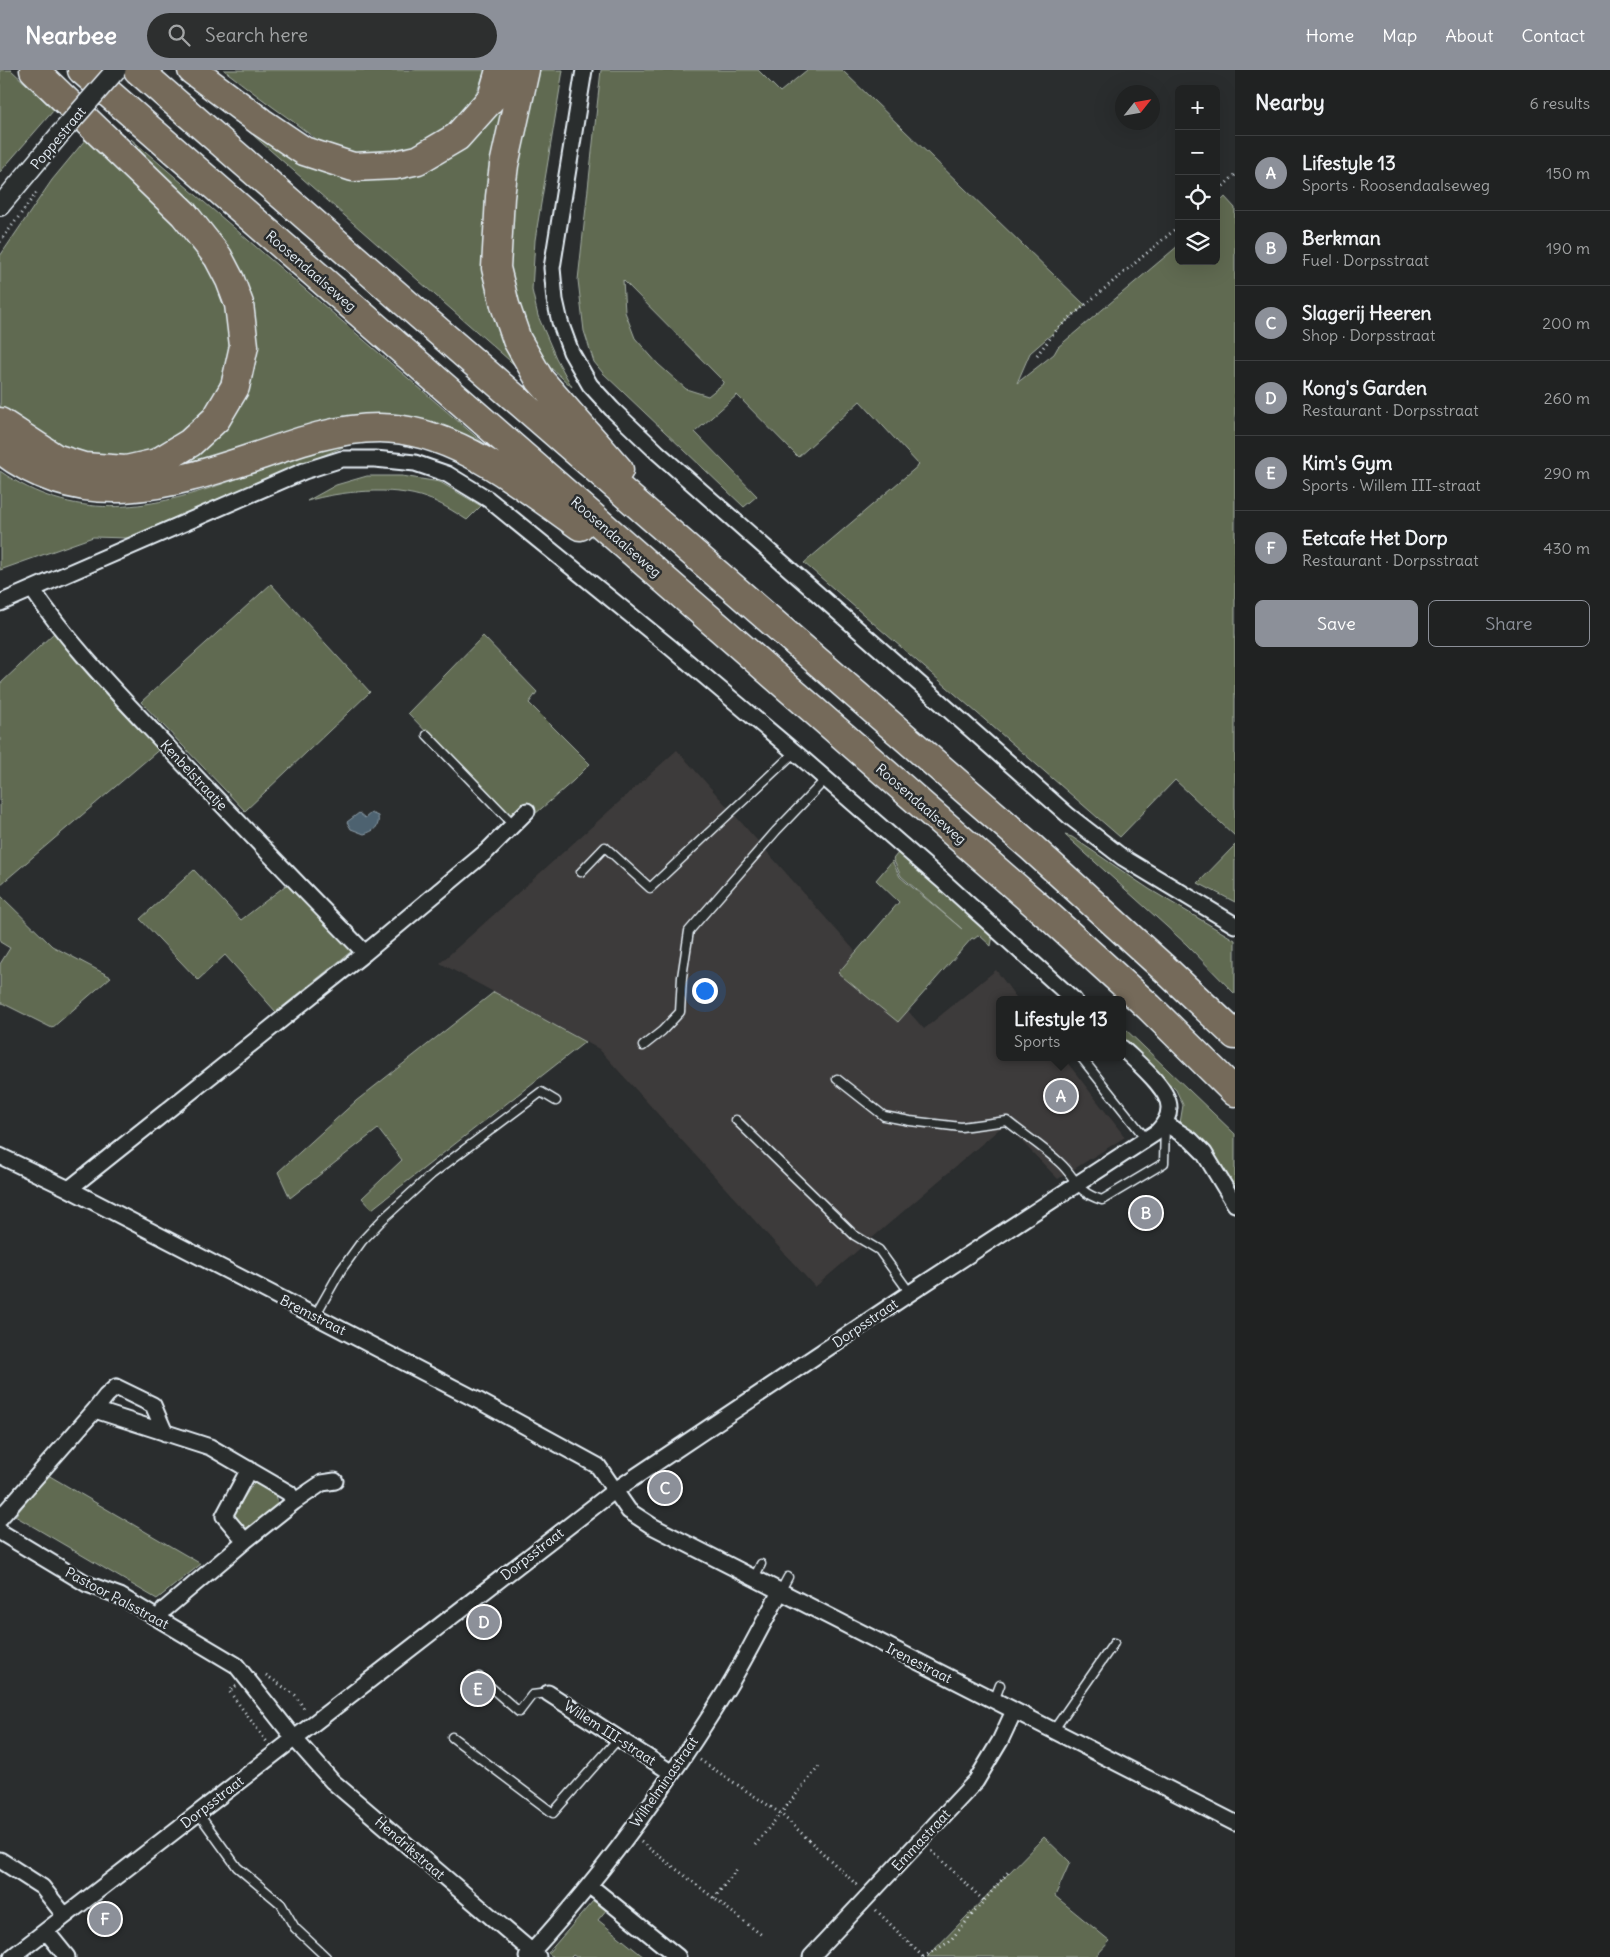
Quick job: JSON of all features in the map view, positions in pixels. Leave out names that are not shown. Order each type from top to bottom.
[{"type":"highway","points":[[0,422],[55,458],[84,467],[126,470],[157,463],[190,443],[216,419],[235,387],[244,346],[239,304],[230,280],[218,257],[184,214],[34,70]]},
{"type":"highway","name":"Roosendaalseweg","points":[[82,70],[1043,910],[1149,1007],[1235,1092]]},
{"type":"highway","points":[[138,70],[1031,846],[1235,1035]]},
{"type":"highway","points":[[192,70],[261,122],[304,151],[353,166],[395,165],[418,160],[457,137],[492,98],[500,70]]},
{"type":"highway","points":[[525,70],[504,165],[500,197],[496,268],[508,314],[517,340],[540,380],[689,550]]},
{"type":"highway","points":[[0,448],[12,458],[49,477],[87,487],[119,489],[164,482],[240,462],[318,436],[380,428],[434,437],[460,447],[514,480],[686,598]]},
{"type":"street","name":"Poppestraat","points":[[0,206],[116,70]]},
{"type":"street","points":[[584,70],[552,268],[560,322],[572,352],[590,385],[656,452],[1069,816],[1122,857],[1235,925]]},
{"type":"street","points":[[0,602],[304,471],[342,460],[375,458],[415,463],[447,474],[488,499],[670,647],[944,881],[1070,996]]},
{"type":"street","name":"Kenbelstraatje","points":[[32,589],[83,655],[238,823],[365,954]]},
{"type":"street","points":[[69,1190],[365,954],[488,851],[526,811]]},
{"type":"street","points":[[1126,1052],[1160,1086],[1167,1098],[1169,1108],[1165,1124],[1191,1140],[1204,1153],[1235,1204]]},
{"type":"street","name":"Dorpsstraat","points":[[12,1957],[614,1491],[910,1293],[1076,1184],[1147,1140],[1165,1124]]},
{"type":"street","name":"Bremstraat","points":[[0,1156],[481,1402],[598,1466],[614,1491]]},
{"type":"street","points":[[0,1518],[106,1396],[116,1387],[153,1405],[165,1433]]},
{"type":"street","points":[[95,1410],[210,1447],[289,1494],[294,1502]]},
{"type":"street","points":[[244,1541],[224,1516],[249,1469]]},
{"type":"street","points":[[158,1619],[164,1610],[244,1541],[294,1502],[322,1483],[335,1481]]},
{"type":"street","name":"Irenestraat","points":[[614,1491],[629,1511],[652,1526],[1235,1822]]},
{"type":"street","name":"Pastoor Palsstraat","points":[[0,1530],[87,1584],[120,1596],[236,1665],[294,1738]]},
{"type":"street","name":"Wilhelminastraat","points":[[532,1955],[590,1886],[672,1773],[726,1691],[780,1592]]},
{"type":"street","name":"Willem III-straat","points":[[548,1693],[672,1773]]},
{"type":"street","name":"Emmastraat","points":[[811,1957],[976,1781],[1000,1741],[1014,1711]]},
{"type":"street","name":"Hendrikstraat","points":[[294,1738],[332,1781],[532,1955]]},
{"type":"street","points":[[0,1860],[42,1887],[65,1916]]},
{"type":"street","points":[[590,1886],[678,1957]]},
{"type":"street","points":[[46,1931],[67,1957]]},
{"type":"lane","points":[[427,735],[513,824]]},
{"type":"lane","points":[[581,872],[605,847],[650,888],[795,752]]},
{"type":"lane","points":[[643,1046],[662,1031],[680,1012],[682,977],[689,931],[776,831],[826,779]]},
{"type":"lane","points":[[1084,1061],[1147,1140]]},
{"type":"lane","points":[[837,1079],[884,1116],[961,1127],[1007,1121],[1061,1164],[1076,1184],[1088,1195],[1102,1200],[1164,1163],[1165,1124]]},
{"type":"lane","points":[[315,1316],[341,1270],[362,1241],[432,1174],[541,1092],[556,1101]]},
{"type":"lane","points":[[736,1120],[854,1235],[879,1250],[910,1293]]},
{"type":"lane","points":[[754,1578],[761,1564]]},
{"type":"lane","points":[[780,1592],[788,1577]]},
{"type":"lane","points":[[1053,1730],[1114,1643]]},
{"type":"lane","points":[[479,1677],[519,1712],[532,1695],[548,1693]]},
{"type":"lane","points":[[994,1701],[1000,1685]]},
{"type":"lane","points":[[452,1737],[553,1813],[619,1738]]},
{"type":"lane","points":[[198,1813],[237,1867],[281,1904],[295,1928],[326,1957]]},
{"type":"path","points":[[1220,189],[1235,175]]},
{"type":"path","name":"Poppestraat","points":[[0,242],[39,190]]},
{"type":"path","points":[[1037,355],[1060,327],[1175,229]]},
{"type":"path","points":[[236,1665],[248,1663],[295,1695],[306,1711]]},
{"type":"path","points":[[246,1678],[229,1692],[276,1753]]},
{"type":"path","points":[[686,1752],[780,1813],[923,1957],[949,1942],[1009,1871]]},
{"type":"path","points":[[755,1845],[821,1764]]},
{"type":"path","points":[[629,1832],[763,1936]]},
{"type":"path","points":[[921,1840],[984,1901]]},
{"type":"path","points":[[714,1898],[738,1868]]},
{"type":"shaded area","points":[[677,750],[924,1029],[996,970],[1015,996],[996,996],[996,1061],[1066,1061],[1125,1137],[1058,1179],[1005,1124],[815,1287],[599,1049],[440,963]]},
{"type":"green space","points":[[0,70],[11,70],[54,110],[0,172]]},
{"type":"green space","points":[[179,70],[252,127],[414,175],[449,159],[473,139],[493,114],[512,82],[493,186],[526,375]]},
{"type":"green space","points":[[224,70],[485,70],[469,106],[461,117],[448,129],[417,147],[399,152],[363,154],[346,152],[319,141]]},
{"type":"green space","points":[[538,70],[563,70],[535,240],[532,290],[538,316],[556,358],[572,387],[541,359],[526,335],[507,267],[515,174]]},
{"type":"green space","points":[[601,70],[758,70],[780,92],[807,70],[842,70],[1085,305],[1030,353],[1017,383],[1054,354],[1058,347],[1175,248],[1175,265],[1220,265],[1220,202],[1225,197],[1235,208],[1235,836],[1175,780],[1120,837],[804,563],[919,465],[860,401],[798,457],[737,395],[695,432],[757,496],[744,507],[603,373],[594,362],[584,331],[578,280]],"holes":[[[623,280],[724,383],[708,396],[686,389],[658,364],[635,338],[625,312]]]},
{"type":"green space","points":[[131,139],[496,454],[414,424],[157,475],[182,462],[252,346],[163,178]]},
{"type":"green space","points":[[85,140],[143,191],[187,240],[218,283],[227,311],[230,330],[229,349],[218,388],[193,424],[174,439],[152,450],[123,459],[76,456],[0,411],[0,256],[52,180]]},
{"type":"green space","points":[[348,445],[127,538],[93,537],[0,570],[0,471],[27,487],[55,498],[82,505],[110,507],[138,505],[196,493],[301,456]]},
{"type":"green space","points":[[367,476],[402,476],[440,482],[481,506],[467,520],[431,500],[399,492],[351,492],[307,501],[336,485]]},
{"type":"green space","points":[[271,584],[370,692],[245,811],[141,702]]},
{"type":"green space","points":[[56,631],[162,747],[0,885],[0,684]]},
{"type":"green space","points":[[483,636],[537,692],[529,703],[590,764],[519,828],[408,713]]},
{"type":"green space","points":[[1065,835],[1072,837],[1149,889],[1235,940],[1235,994],[1186,944]]},
{"type":"green space","points":[[1235,845],[1235,902],[1198,883]]},
{"type":"green space","points":[[898,853],[993,935],[991,946],[979,935],[974,939],[972,938],[898,1022],[838,973],[899,902],[876,880],[892,861],[900,877],[962,929],[901,876],[893,859]]},
{"type":"green space","points":[[194,870],[241,920],[290,882],[354,949],[276,1012],[225,955],[198,980],[140,919]]},
{"type":"green space","points":[[0,895],[52,946],[111,977],[52,1028],[0,1002],[0,964],[10,948],[0,942]]},
{"type":"green space","points":[[494,992],[585,1042],[372,1209],[362,1198],[402,1160],[378,1129],[290,1198],[278,1172],[356,1101]]},
{"type":"green space","points":[[1126,1030],[1235,1134],[1235,1193],[1207,1149],[1180,1123],[1183,1105],[1176,1090],[1126,1040]]},
{"type":"green space","points":[[48,1475],[201,1564],[157,1599],[15,1516]]},
{"type":"green space","points":[[255,1481],[276,1494],[278,1504],[246,1531],[232,1516]]},
{"type":"green space","points":[[1044,1837],[1070,1862],[1055,1896],[1110,1941],[1095,1957],[927,1957]]},
{"type":"green space","points":[[593,1901],[607,1909],[598,1920],[644,1957],[576,1957],[573,1955],[571,1957],[553,1957],[548,1953]]},
{"type":"water","points":[[359,813],[365,818],[371,813],[378,816],[376,828],[364,834],[351,829],[347,822]]},
{"type":"place","name":"Lifestyle 13","points":[[1061,1096]]},
{"type":"place","name":"Berkman","points":[[1146,1213]]},
{"type":"place","name":"Slagerij Heeren","points":[[665,1488]]},
{"type":"place","name":"Kong's Garden","points":[[484,1622]]},
{"type":"place","name":"Kim's Gym","points":[[478,1689]]},
{"type":"place","name":"Eetcafe Het Dorp","points":[[105,1919]]}]
